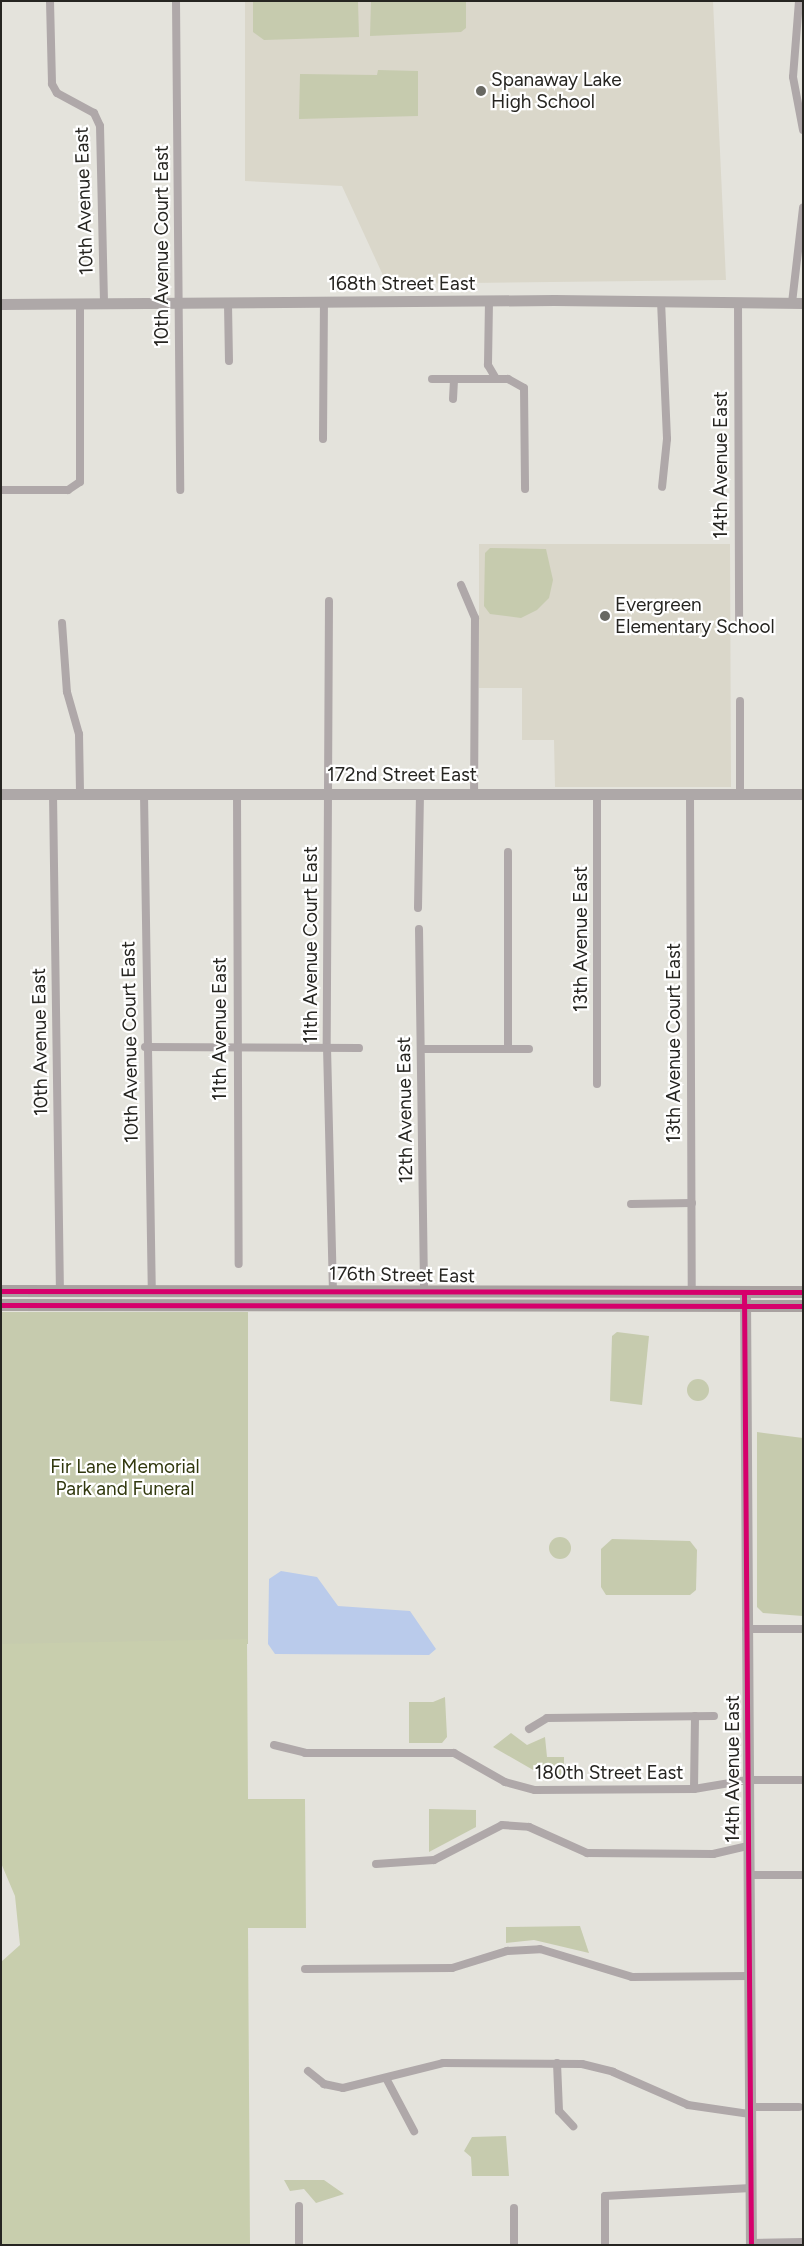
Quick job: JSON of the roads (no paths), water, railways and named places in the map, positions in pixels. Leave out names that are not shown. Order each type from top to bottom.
[{"type":"main road","name":"176th Street East","points":[[1,1291],[333,1289],[803,1292]]},
{"type":"main road","points":[[262,1303],[274,1296],[325,1296],[333,1289]]},
{"type":"main road","points":[[592,1304],[605,1299],[683,1297],[692,1291]]},
{"type":"main road","name":"176th Street East","points":[[1,1305],[262,1303],[803,1306]]},
{"type":"street","name":"10th Avenue East","points":[[50,1],[52,84],[58,93],[94,113],[100,126],[104,304]]},
{"type":"street","name":"10th Avenue Court East","points":[[176,1],[180,490]]},
{"type":"street","points":[[799,1],[793,77],[803,130]]},
{"type":"street","points":[[797,303],[803,208]]},
{"type":"street","name":"168th Street East","points":[[1,304],[228,304],[489,300],[797,303]]},
{"type":"street","points":[[489,300],[488,365],[495,377]]},
{"type":"street","points":[[661,301],[667,439],[662,487]]},
{"type":"street","points":[[323,439],[324,302]]},
{"type":"street","name":"14th Avenue East","points":[[738,302],[739,627]]},
{"type":"street","points":[[1,490],[74,488],[83,466],[80,304]]},
{"type":"street","points":[[228,304],[229,361]]},
{"type":"street","points":[[432,379],[495,377],[519,383],[527,394],[525,489]]},
{"type":"street","points":[[453,399],[454,379]]},
{"type":"street","points":[[461,585],[475,618],[474,793]]},
{"type":"street","name":"11th Avenue Court East","points":[[329,601],[327,1047],[333,1289]]},
{"type":"street","points":[[62,623],[67,692],[79,734],[80,793]]},
{"type":"street","points":[[740,700],[740,793]]},
{"type":"street","points":[[418,908],[420,793]]},
{"type":"street","name":"172nd Street East","points":[[1,794],[803,794]]},
{"type":"street","name":"10th Avenue East","points":[[53,794],[60,1290]]},
{"type":"street","name":"10th Avenue Court East","points":[[144,794],[145,1047],[152,1289]]},
{"type":"street","name":"11th Avenue East","points":[[237,794],[235,1046],[239,1264]]},
{"type":"street","name":"13th Avenue East","points":[[597,794],[597,1084]]},
{"type":"street","name":"13th Avenue Court East","points":[[690,794],[692,1291]]},
{"type":"street","points":[[508,852],[508,1049]]},
{"type":"street","name":"12th Avenue East","points":[[419,929],[424,1290]]},
{"type":"street","points":[[145,1047],[359,1048]]},
{"type":"street","points":[[421,1049],[529,1049]]},
{"type":"street","points":[[631,1204],[692,1203]]},
{"type":"street","name":"14th Avenue East","points":[[744,1293],[751,2244]]},
{"type":"street","points":[[746,1629],[803,1629]]},
{"type":"street","points":[[694,1789],[695,1716]]},
{"type":"street","points":[[529,1729],[548,1718],[714,1716]]},
{"type":"street","name":"180th Street East","points":[[274,1744],[305,1753],[454,1754],[525,1789],[694,1789],[748,1780],[803,1780]]},
{"type":"street","points":[[376,1864],[434,1860],[502,1825],[529,1827],[587,1853],[713,1854],[748,1846]]},
{"type":"street","points":[[748,1876],[803,1876]]},
{"type":"street","points":[[305,1969],[452,1968],[507,1951],[540,1949],[632,1977],[749,1976]]},
{"type":"street","points":[[308,2071],[332,2088],[387,2080],[444,2063],[557,2063],[613,2072],[708,2110],[750,2111],[799,2107]]},
{"type":"street","points":[[557,2063],[560,2111],[573,2126]]},
{"type":"street","points":[[387,2080],[414,2131]]},
{"type":"street","points":[[605,2245],[605,2196],[751,2188]]},
{"type":"street","points":[[299,2206],[299,2245]]},
{"type":"street","points":[[514,2208],[514,2245]]},
{"type":"street","points":[[751,2244],[803,2242]]},
{"type":"water","points":[[281,1571],[317,1577],[338,1606],[410,1611],[436,1649],[429,1655],[275,1654],[268,1644],[269,1579]]},
{"type":"place","name":"Spanaway Lake High School","points":[[481,91]]},
{"type":"place","name":"Evergreen Elementary School","points":[[605,616]]},
{"type":"park label","name":"Fir Lane Memorial Park and Funeral","points":[[125,1478]]}]
